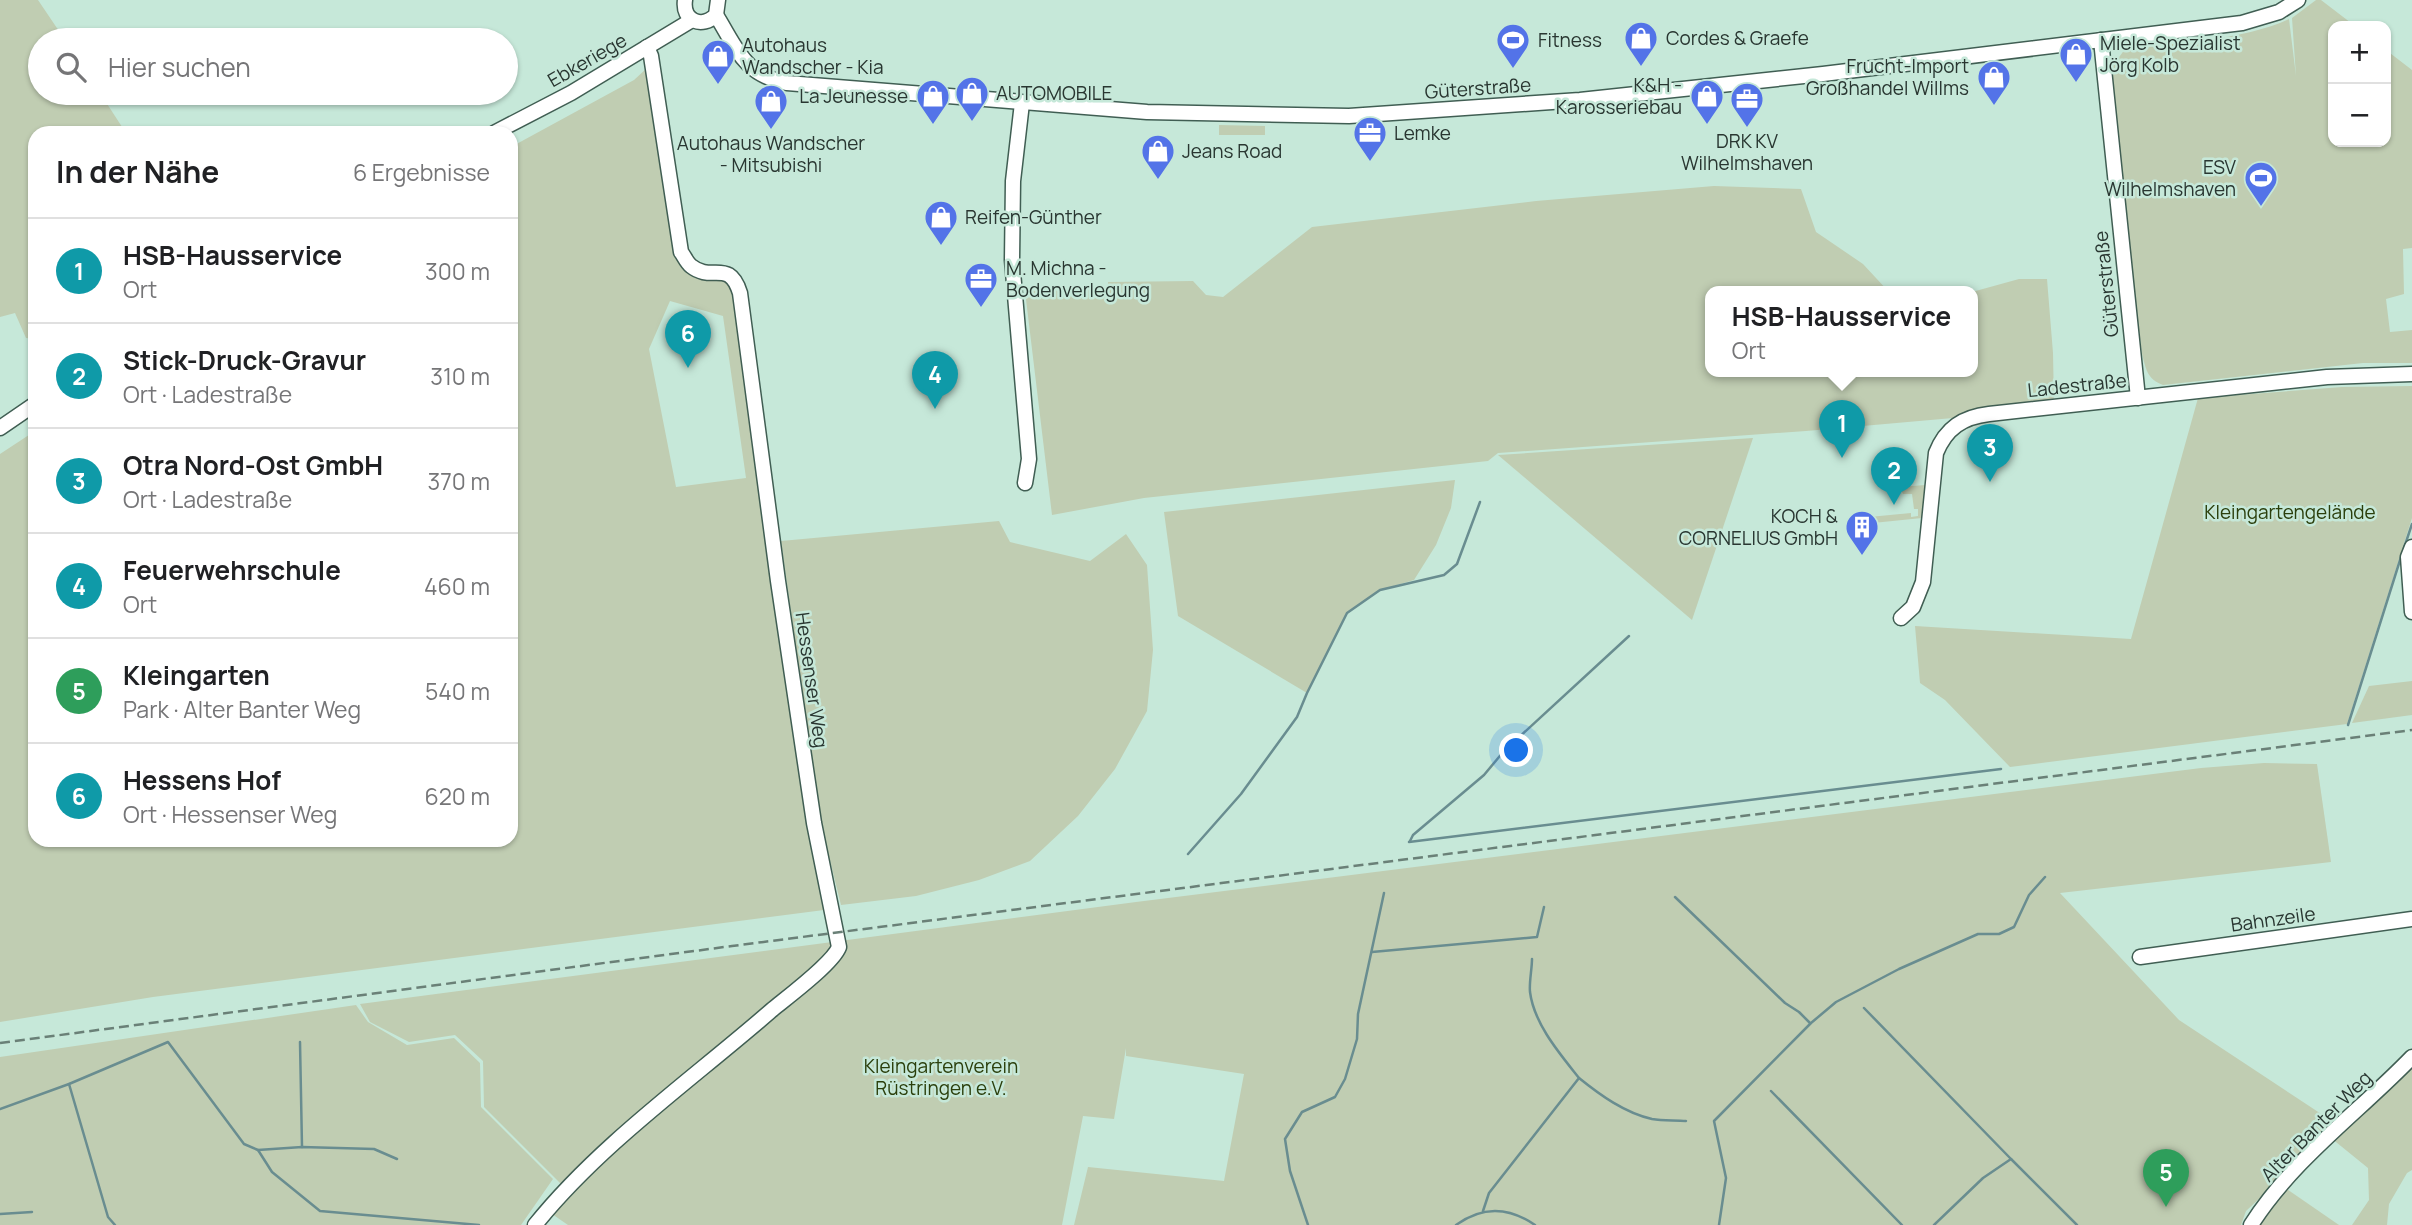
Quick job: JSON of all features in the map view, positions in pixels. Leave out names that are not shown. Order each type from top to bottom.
[{"type":"street","points":[[696,14],[718,0]]},
{"type":"street","name":"Güterstraße","points":[[696,14],[734,46],[749,66],[775,81],[1022,103],[1214,115],[1368,115],[1580,100],[1824,74],[2242,23],[2279,12],[2298,0]]},
{"type":"street","name":"Ebkeriege","points":[[507,126],[571,93],[648,47],[696,14]]},
{"type":"street","name":"Güterstraße","points":[[2101,40],[2137,398]]},
{"type":"street","name":"Hessenser Weg","points":[[535,1225],[584,1169],[789,995],[832,957],[839,947],[811,809],[740,293],[736,279],[728,273],[707,272],[691,266],[681,252],[648,47]]},
{"type":"street","points":[[1022,103],[1013,181],[1013,260],[1029,458],[1025,483]]},
{"type":"street","name":"Ladestraße","points":[[1900,618],[1913,607],[1921,591],[1933,461],[1939,444],[1956,423],[1974,416],[2327,377],[2412,374]]},
{"type":"street","points":[[0,428],[28,409]]},
{"type":"street","points":[[2412,547],[2408,557],[2412,612]]},
{"type":"street","name":"Bahnzeile","points":[[2140,957],[2412,919]]},
{"type":"street","name":"Alter Banter Weg","points":[[2251,1225],[2263,1207],[2312,1153],[2412,1057]]},
{"type":"green space","points":[[0,0],[38,0],[57,28],[28,28],[28,105],[108,105],[121,126],[28,126],[28,338],[15,313],[0,317]]},
{"type":"green space","points":[[2316,0],[2321,0],[2348,21],[2328,21],[2328,147],[2391,147],[2391,54],[2412,70],[2412,248],[2403,249],[2404,294],[2386,299],[2390,332],[2412,330],[2412,363],[2363,363],[2163,385],[2150,377],[2142,354],[2117,158],[2112,67],[2125,49],[2231,36],[2289,19],[2296,76],[2292,18]]},
{"type":"green space","points":[[647,68],[676,256],[725,278],[731,285],[757,477],[824,910],[153,997],[0,1022],[0,454],[28,436],[28,847],[518,847],[518,143],[634,80]],"holes":[[[670,301],[723,316],[746,478],[676,487],[649,349]]]},
{"type":"green space","points":[[1219,125],[1265,126],[1265,135],[1219,135]]},
{"type":"green space","points":[[1714,186],[1801,189],[1816,232],[1863,264],[1883,286],[1705,286],[1705,377],[1978,377],[1978,290],[2019,279],[2047,279],[2054,405],[1959,415],[1953,418],[1806,431],[1498,453],[1488,461],[1144,498],[1052,515],[1025,291],[1108,290],[1108,282],[1193,281],[1206,295],[1223,297],[1312,227],[1536,201]]},
{"type":"green space","name":"Kleingartengelände","points":[[2412,386],[2412,518],[2347,724],[2010,767],[1945,700],[1920,683],[1915,626],[2131,639],[2198,398],[2342,387]]},
{"type":"green space","points":[[1753,438],[1692,620],[1498,455]]},
{"type":"green space","points":[[1455,480],[1451,508],[1436,545],[1414,580],[1380,590],[1347,613],[1307,693],[1178,616],[1164,512]]},
{"type":"green space","points":[[1925,485],[1922,518],[1863,524],[1869,517],[1911,513],[1911,517],[1918,516],[1912,494],[1903,494],[1900,487]]},
{"type":"green space","points":[[999,521],[1010,542],[1090,561],[1126,534],[1147,565],[1153,650],[1147,711],[1115,769],[1078,816],[1030,861],[979,880],[916,896],[841,905],[820,820],[781,541]]},
{"type":"green space","points":[[2412,681],[2412,715],[2352,723],[2369,686]]},
{"type":"green space","name":"Kleingartenverein Rüstringen e.V.","points":[[2264,763],[2317,764],[2331,862],[2060,893],[2179,1020],[2338,1125],[2246,1211],[2241,1225],[1074,1225],[1088,1167],[1224,1181],[1244,1074],[1126,1056],[1126,1048],[1114,1119],[1083,1116],[1062,1225],[568,1225],[552,1214],[569,1192],[484,1107],[483,1061],[455,1035],[409,1042],[370,1022],[360,1004],[1136,902],[2201,768]]},
{"type":"green space","points":[[356,1005],[368,1022],[407,1045],[454,1038],[480,1063],[481,1107],[553,1179],[521,1225],[0,1225],[0,1057]]},
{"type":"green space","points":[[2412,1061],[2412,1170],[2407,1173],[2389,1204],[2387,1225],[2352,1225],[2369,1200],[2368,1168],[2331,1138]]},
{"type":"green space","points":[[2284,1187],[2339,1225],[2258,1225]]},
{"type":"waterway","points":[[1188,854],[1241,794],[1297,717],[1347,613],[1380,590],[1444,575],[1457,564],[1480,502]]},
{"type":"waterway","points":[[2404,548],[2412,524]]},
{"type":"waterway","points":[[2348,725],[2401,557]]},
{"type":"waterway","points":[[1410,841],[1413,835],[1484,775],[1504,751],[1629,636]]},
{"type":"waterway","points":[[1409,842],[2001,769]]},
{"type":"waterway","points":[[1719,1225],[1726,1178],[1714,1121],[1811,1023],[1836,1002],[1899,969],[1978,934],[1999,934],[2014,927],[2029,895],[2045,877]]},
{"type":"waterway","points":[[1308,1225],[1290,1171],[1285,1139],[1302,1112],[1335,1097],[1345,1079],[1357,1039],[1358,1014],[1384,893]]},
{"type":"waterway","points":[[1675,897],[1785,1003],[1810,1023]]},
{"type":"waterway","points":[[1372,952],[1537,937],[1544,907]]},
{"type":"waterway","points":[[1483,1211],[1489,1193],[1579,1078],[1542,1027],[1532,1004],[1532,959]]},
{"type":"waterway","points":[[1864,1008],[2011,1159]]},
{"type":"waterway","points":[[0,1109],[69,1084],[168,1042],[244,1144],[258,1150],[302,1147],[374,1149],[397,1159]]},
{"type":"waterway","points":[[300,1042],[302,1147]]},
{"type":"waterway","points":[[1579,1078],[1604,1097],[1632,1112],[1652,1119],[1686,1121]]},
{"type":"waterway","points":[[69,1084],[108,1217],[115,1225]]},
{"type":"waterway","points":[[1771,1091],[1902,1225]]},
{"type":"waterway","points":[[258,1150],[272,1172],[320,1211],[479,1225]]},
{"type":"waterway","points":[[1934,1225],[1983,1178],[2011,1159],[2077,1225]]},
{"type":"waterway","points":[[1456,1225],[1476,1214],[1496,1211],[1515,1215],[1535,1225]]},
{"type":"waterway","points":[[0,1214],[32,1212]]},
{"type":"railway","points":[[0,1043],[2412,730]]},
{"type":"place","name":"Cordes & Graefe","points":[[1641,68]]},
{"type":"place","name":"Fitness","points":[[1513,70]]},
{"type":"place","name":"Miele-Spezialist Jörg Kolb","points":[[2076,84]]},
{"type":"place","name":"Autohaus Wandscher - Kia","points":[[718,86]]},
{"type":"place","name":"Frucht-Import Großhandel Willms","points":[[1994,107]]},
{"type":"place","name":"AUTOMOBILE","points":[[972,123]]},
{"type":"place","name":"La Jeunesse","points":[[933,126]]},
{"type":"place","name":"K&H - Karosseriebau","points":[[1707,126]]},
{"type":"place","name":"DRK KV Wilhelmshaven","points":[[1747,129]]},
{"type":"place","name":"Autohaus Wandscher - Mitsubishi","points":[[771,131]]},
{"type":"place","name":"Lemke","points":[[1370,163]]},
{"type":"place","name":"Jeans Road","points":[[1158,181]]},
{"type":"place","name":"ESV Wilhelmshaven","points":[[2261,208]]},
{"type":"place","name":"Reifen-Günther","points":[[941,247]]},
{"type":"place","name":"M. Michna - Bodenverlegung","points":[[981,309]]},
{"type":"place","name":"Hessens Hof","points":[[688,368]]},
{"type":"place","name":"Feuerwehrschule","points":[[935,409]]},
{"type":"place","name":"HSB-Hausservice","points":[[1842,458]]},
{"type":"place","name":"Otra Nord-Ost GmbH","points":[[1990,482]]},
{"type":"place","name":"Stick-Druck-Gravur","points":[[1894,505]]},
{"type":"place","name":"KOCH & CORNELIUS GmbH","points":[[1862,557]]},
{"type":"place","name":"Kleingarten","points":[[2166,1207]]}]
